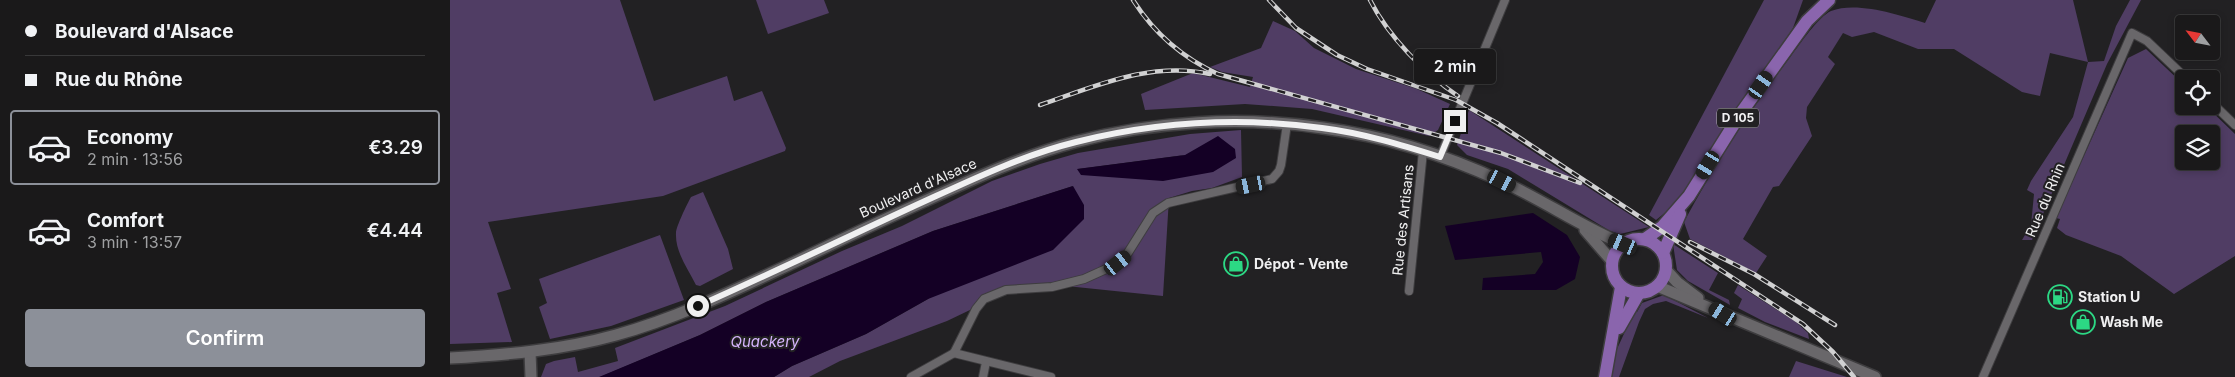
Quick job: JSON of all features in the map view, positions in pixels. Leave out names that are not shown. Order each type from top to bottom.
[{"type":"main road","name":"D 105","points":[[1807,21],[1814,0]]},
{"type":"main road","name":"D 105","points":[[1645,239],[1662,227],[1688,196],[1741,113],[1807,21],[1829,0]]},
{"type":"main road","name":"D 105","points":[[1663,253],[1688,196]]},
{"type":"main road","points":[[1633,239],[1645,239],[1656,244],[1663,253],[1666,270],[1663,279],[1657,286],[1639,293],[1629,291],[1621,287],[1613,275],[1612,260],[1616,251],[1623,244],[1633,239]]},
{"type":"main road","points":[[1605,377],[1621,287]]},
{"type":"main road","points":[[1612,342],[1639,293]]},
{"type":"street","points":[[1440,157],[1505,0]]},
{"type":"street","name":"Rue du Rhin","points":[[1983,377],[2132,33],[2147,41],[2178,70]]},
{"type":"street","points":[[2220,111],[2235,125]]},
{"type":"street","name":"Boulevard d'Alsace","points":[[450,358],[530,352],[618,335],[662,320],[761,278],[963,184],[1032,156],[1068,144],[1131,131],[1168,126],[1247,122],[1287,124],[1352,133],[1423,151],[1502,181],[1576,222],[1623,244]]},
{"type":"street","points":[[911,377],[954,353],[976,309],[984,299],[1006,290],[1052,286],[1084,279],[1115,265],[1126,256],[1153,214],[1168,203],[1272,179],[1279,171],[1281,165],[1287,124]]},
{"type":"street","name":"Rue des Artisans","points":[[1408,290],[1423,151]]},
{"type":"street","name":"Boulevard d'Alsace","points":[[1576,222],[1612,260]]},
{"type":"street","points":[[1666,270],[1677,282],[1723,314]]},
{"type":"street","points":[[1657,286],[1748,326],[1875,377]]},
{"type":"street","points":[[530,352],[531,377]]},
{"type":"street","points":[[954,353],[1052,377]]},
{"type":"street","points":[[983,377],[986,362]]},
{"type":"shaded area","points":[[450,0],[620,0],[654,101],[727,76],[734,101],[762,91],[786,148],[785,151],[663,196],[488,222],[511,289],[497,293],[512,342],[450,344]]},
{"type":"shaded area","points":[[756,0],[824,0],[829,13],[768,34]]},
{"type":"shaded area","points":[[1764,0],[1803,0],[1793,28],[1683,193],[1671,208],[1656,220],[1649,215]]},
{"type":"shaded area","points":[[1936,0],[2073,0],[2088,62],[2050,53],[2040,96],[2022,92],[1954,49],[1918,49],[1874,32],[1852,37],[1843,33],[1828,57],[1835,64],[1807,107],[1806,118],[1812,136],[1779,186],[1773,187],[1743,239],[1767,256],[1756,273],[1690,239],[1684,222],[1708,179],[1762,96],[1804,38],[1826,14],[1841,8],[1865,8],[1925,23]]},
{"type":"shaded area","points":[[2130,0],[2141,0],[2107,64],[2032,240],[2022,240],[2031,225],[2034,194],[2027,190],[2073,117],[2088,62],[2104,61],[2116,26]]},
{"type":"shaded area","points":[[1273,21],[1295,31],[1314,48],[1356,69],[1417,89],[1450,104],[1438,130],[1429,136],[1312,109],[1245,104],[1145,110],[1141,94],[1193,73],[1250,87],[1253,77],[1222,72],[1210,67],[1261,48]]},
{"type":"shaded area","points":[[2146,49],[2175,76],[2175,115],[2215,115],[2235,134],[2235,256],[2174,294],[2121,256],[2066,235],[2057,228],[2060,219],[2056,218],[2128,58]]},
{"type":"shaded area","points":[[1469,110],[1649,227],[1620,234],[1610,231],[1508,169],[1467,155],[1457,145]]},
{"type":"shaded area","points":[[1241,130],[1242,177],[1212,188],[1192,191],[1169,198],[1163,296],[1076,287],[1022,285],[947,321],[840,361],[809,377],[774,377],[792,366],[866,334],[928,299],[1073,186],[933,231],[766,302],[700,335],[600,377],[541,377],[546,364],[554,361],[575,357],[578,372],[618,361],[615,348],[725,306],[842,251],[902,226],[992,181],[1078,153],[1190,134]],"holes":[[[1185,155],[1082,175],[1078,169]]]},
{"type":"shaded area","points":[[703,192],[728,249],[733,269],[700,286],[696,285],[683,260],[676,240],[676,230],[691,197]]},
{"type":"shaded area","points":[[660,235],[684,300],[611,326],[550,339],[539,307],[547,303],[539,279]]},
{"type":"shaded area","points":[[1673,244],[1718,273],[1709,290],[1729,300],[1730,305],[1688,281],[1677,270]]},
{"type":"shaded area","points":[[1738,285],[1796,322],[1808,333],[1809,339],[1765,322],[1738,308],[1742,299],[1734,293]]},
{"type":"shaded area","points":[[1664,295],[1708,318],[1666,301],[1653,304],[1645,309],[1619,377],[1611,377],[1617,349],[1634,312],[1637,312],[1642,303]]},
{"type":"shaded area","points":[[1796,361],[1847,377],[1789,377]]},
{"type":"water","points":[[1218,136],[1235,149],[1236,158],[1213,172],[1163,181],[1081,175],[1077,169],[1185,155]]},
{"type":"water","name":"Quackery","points":[[1073,186],[1084,205],[1084,219],[1053,250],[928,299],[866,334],[792,366],[774,377],[599,377],[700,335],[766,302],[933,231]]},
{"type":"water","points":[[1533,213],[1567,235],[1580,257],[1575,279],[1556,290],[1482,290],[1483,278],[1535,274],[1543,262],[1541,252],[1455,260],[1445,226]]},
{"type":"railway","points":[[1133,0],[1150,23],[1170,43],[1205,68],[1218,74],[1501,153],[1580,183]]},
{"type":"railway","points":[[1269,0],[1296,28],[1337,55],[1367,69],[1456,100],[1497,123],[1803,324],[1833,352],[1854,377]]},
{"type":"railway","points":[[1370,0],[1387,27],[1408,53],[1433,77],[1458,96]]},
{"type":"railway","points":[[1040,105],[1103,83],[1145,73],[1188,71],[1210,74]]},
{"type":"railway","points":[[1690,242],[1754,274],[1835,325]]},
{"type":"place","name":"Dépot - Vente","points":[[1236,264]]},
{"type":"place","name":"Station U","points":[[2060,297]]},
{"type":"place","name":"Wash Me","points":[[2083,322]]},
{"type":"route","points":[[698,306],[963,184],[1032,156],[1076,142],[1168,126],[1247,122],[1324,128],[1396,143],[1440,157],[1455,121]]}]
